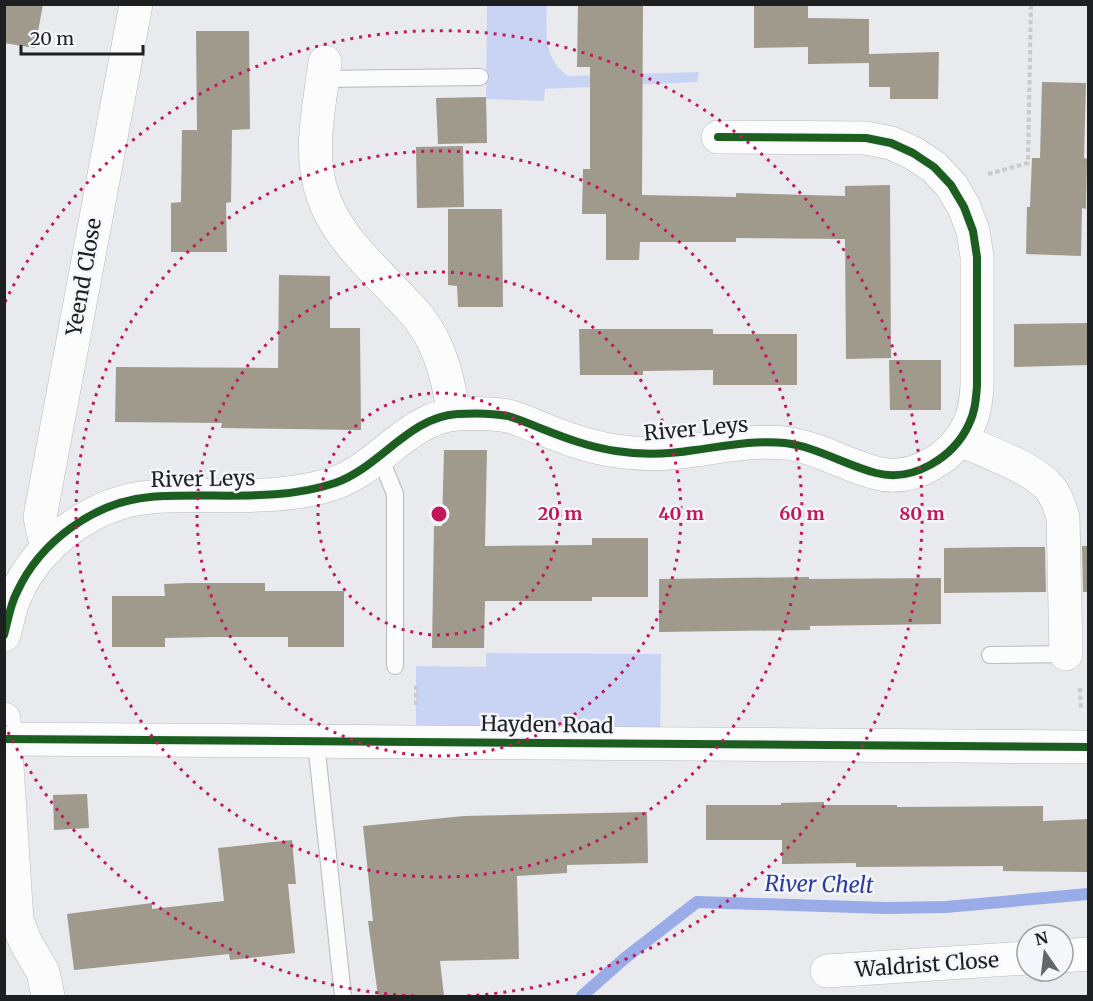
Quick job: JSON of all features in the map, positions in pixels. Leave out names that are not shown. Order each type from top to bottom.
[{"type":"street","name":"Yeend Close","points":[[47,549],[40,517],[136,4]]},
{"type":"street","points":[[324,70],[316,129],[316,168],[321,191],[331,217],[347,240],[421,320],[439,350],[454,414]]},
{"type":"street","name":"River Leys","points":[[4,635],[15,594],[29,570],[47,549],[93,514],[119,504],[148,497],[277,496],[310,491],[339,481],[380,457],[429,422],[454,414],[509,416],[576,442],[616,451],[656,453],[759,441],[788,443],[818,451],[847,464],[879,474],[900,475],[920,470],[939,460],[960,440],[975,405],[977,257],[974,231],[951,185],[934,167],[913,153],[891,143],[866,138],[718,138]]},
{"type":"street","points":[[960,440],[1034,474],[1047,484],[1057,499],[1063,517],[1066,654]]},
{"type":"street","points":[[5,732],[17,921],[26,944],[43,972],[48,996]]},
{"type":"street","name":"Hayden Road","points":[[5,732],[316,742],[1085,747]]},
{"type":"street","name":"Waldrist Close","points":[[827,971],[1015,959]]},
{"type":"lane","points":[[324,70],[480,77]]},
{"type":"lane","points":[[380,457],[395,494],[395,666]]},
{"type":"lane","points":[[990,655],[1066,654]]},
{"type":"lane","points":[[316,742],[343,996]]},
{"type":"path","points":[[951,185],[1028,164],[1031,4]]},
{"type":"path","points":[[1066,654],[1079,655],[1085,747]]},
{"type":"path","points":[[395,666],[416,666],[416,742]]},
{"type":"shaded area","points":[[487,5],[547,5],[547,35],[550,53],[560,69],[568,76],[699,72],[697,82],[545,89],[544,101],[486,99]]},
{"type":"shaded area","points":[[486,653],[661,654],[660,745],[416,742],[416,666],[486,667]]},
{"type":"building","points":[[4,4],[43,4],[35,48],[4,43]]},
{"type":"building","points":[[578,4],[643,4],[642,195],[736,197],[736,193],[845,196],[845,186],[890,185],[891,358],[846,359],[845,239],[736,238],[736,242],[640,242],[639,260],[606,260],[606,214],[582,214],[583,169],[590,169],[590,67],[577,67]]},
{"type":"building","points":[[754,4],[808,4],[808,18],[869,19],[869,63],[808,64],[808,47],[754,48]]},
{"type":"building","points":[[196,31],[249,31],[250,129],[232,130],[231,202],[226,203],[227,252],[171,252],[171,203],[181,202],[182,130],[197,130]]},
{"type":"building","points":[[939,52],[938,99],[890,99],[890,87],[869,87],[869,54]]},
{"type":"building","points":[[1042,82],[1086,83],[1084,158],[1087,159],[1086,209],[1082,208],[1081,256],[1026,254],[1027,207],[1030,207],[1032,158],[1040,158]]},
{"type":"building","points":[[486,97],[487,143],[438,144],[436,98]]},
{"type":"building","points":[[463,146],[464,207],[417,208],[416,147]]},
{"type":"building","points":[[448,209],[502,209],[503,307],[458,307],[457,286],[448,285]]},
{"type":"building","points":[[279,275],[330,276],[330,328],[360,328],[361,430],[221,428],[222,423],[115,422],[116,367],[278,368]]},
{"type":"building","points":[[1089,323],[1089,365],[1014,367],[1014,324]]},
{"type":"building","points":[[579,329],[713,329],[713,334],[797,334],[797,385],[713,385],[713,370],[643,371],[643,375],[580,375]]},
{"type":"building","points":[[889,360],[941,360],[941,410],[890,410]]},
{"type":"building","points":[[444,450],[487,450],[485,546],[592,545],[592,538],[648,538],[648,597],[592,597],[592,601],[485,601],[484,648],[432,648],[434,526],[442,526]]},
{"type":"building","points":[[1082,546],[1089,546],[1089,592],[1083,592]]},
{"type":"building","points":[[1045,547],[1046,592],[944,593],[944,548]]},
{"type":"building","points":[[809,577],[809,579],[941,578],[941,624],[810,626],[810,630],[659,632],[659,579]]},
{"type":"building","points":[[265,583],[265,591],[344,591],[344,647],[288,647],[288,637],[214,637],[165,638],[165,647],[112,647],[112,596],[165,596],[164,584]]},
{"type":"building","points":[[87,794],[89,828],[54,830],[53,795]]},
{"type":"building","points":[[824,802],[824,805],[897,805],[897,807],[1043,806],[1043,821],[1089,819],[1089,872],[1003,871],[1003,866],[856,867],[856,863],[782,864],[782,840],[706,840],[706,805],[781,805],[781,803]]},
{"type":"building","points":[[647,812],[648,863],[567,865],[567,873],[517,876],[519,959],[440,961],[444,996],[378,996],[368,921],[373,921],[363,826],[464,816]]},
{"type":"building","points":[[292,840],[296,884],[288,884],[295,953],[230,960],[229,954],[74,970],[67,914],[152,903],[152,909],[224,901],[218,848]]},
{"type":"waterway","name":"River Chelt","points":[[582,996],[625,958],[697,902],[885,908],[946,907],[1088,894]]},
{"type":"cycle path","points":[[4,635],[13,602],[27,574],[54,541],[89,516],[129,500],[150,497],[266,495],[290,493],[335,483],[366,466],[409,433],[440,417],[469,413],[508,416],[587,445],[635,453],[656,454],[751,443],[785,443],[808,448],[865,470],[890,475],[918,471],[943,457],[962,436],[969,424],[976,401],[977,386],[977,257],[973,231],[964,207],[951,185],[934,167],[913,153],[891,143],[866,138],[718,137]]},
{"type":"cycle path","points":[[4,739],[1088,747]]}]
